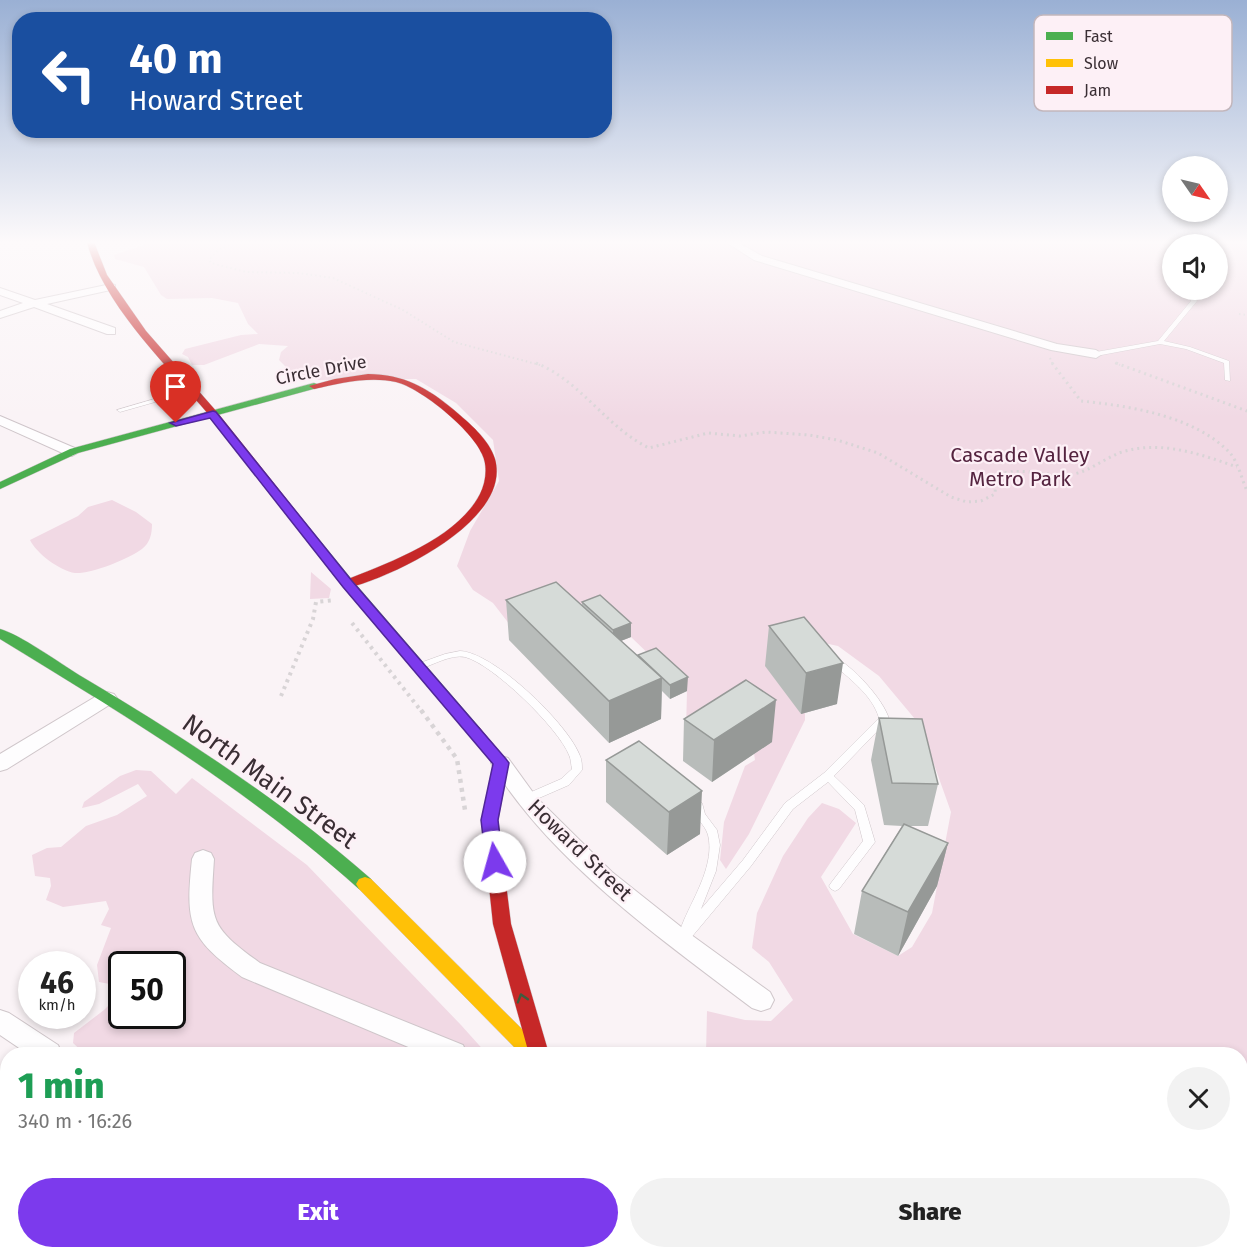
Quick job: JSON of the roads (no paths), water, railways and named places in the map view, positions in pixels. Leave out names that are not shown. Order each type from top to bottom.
[{"type":"main road","name":"Howard Street","points":[[121,301],[143,333],[213,414],[348,584],[501,763]]},
{"type":"main road","name":"Circle Drive","points":[[0,486],[72,452],[124,435],[337,382],[394,378],[417,386],[479,442],[488,454],[491,473],[488,488],[477,508],[457,528],[421,551],[348,584]]},
{"type":"main road","name":"North Main Street","points":[[0,633],[214,766],[325,846],[412,929],[527,1047]]},
{"type":"main road","points":[[501,763],[490,820],[502,924],[537,1047]]},
{"type":"street","points":[[28,301],[111,330]]},
{"type":"street","points":[[0,315],[46,301]]},
{"type":"street","points":[[901,301],[1055,347],[1096,354]]},
{"type":"street","points":[[0,420],[72,452]]},
{"type":"street","points":[[0,764],[107,698]]},
{"type":"street","name":"Howard Street","points":[[501,763],[526,799],[562,839],[604,878],[681,941],[761,1000]]},
{"type":"street","points":[[203,859],[202,896],[205,925],[212,939],[224,950],[251,970],[437,1047]]},
{"type":"street","points":[[0,1021],[39,1047]]},
{"type":"lane","points":[[1160,342],[1194,301]]},
{"type":"lane","points":[[1096,354],[1160,342],[1188,348],[1227,362],[1228,380]]},
{"type":"lane","points":[[120,410],[192,390]]},
{"type":"lane","points":[[418,666],[462,653],[474,657],[490,665],[538,707],[575,757],[577,770],[565,782],[526,799]]},
{"type":"lane","points":[[681,941],[747,863],[789,806],[828,776],[884,719],[883,711],[875,700],[829,654]]},
{"type":"lane","points":[[828,776],[860,808],[868,842],[835,886]]},
{"type":"lane","points":[[681,941],[715,859],[713,833],[698,814],[697,792]]},
{"type":"park label","name":"Cascade Valley Metro Park","points":[[1020,467]]}]
